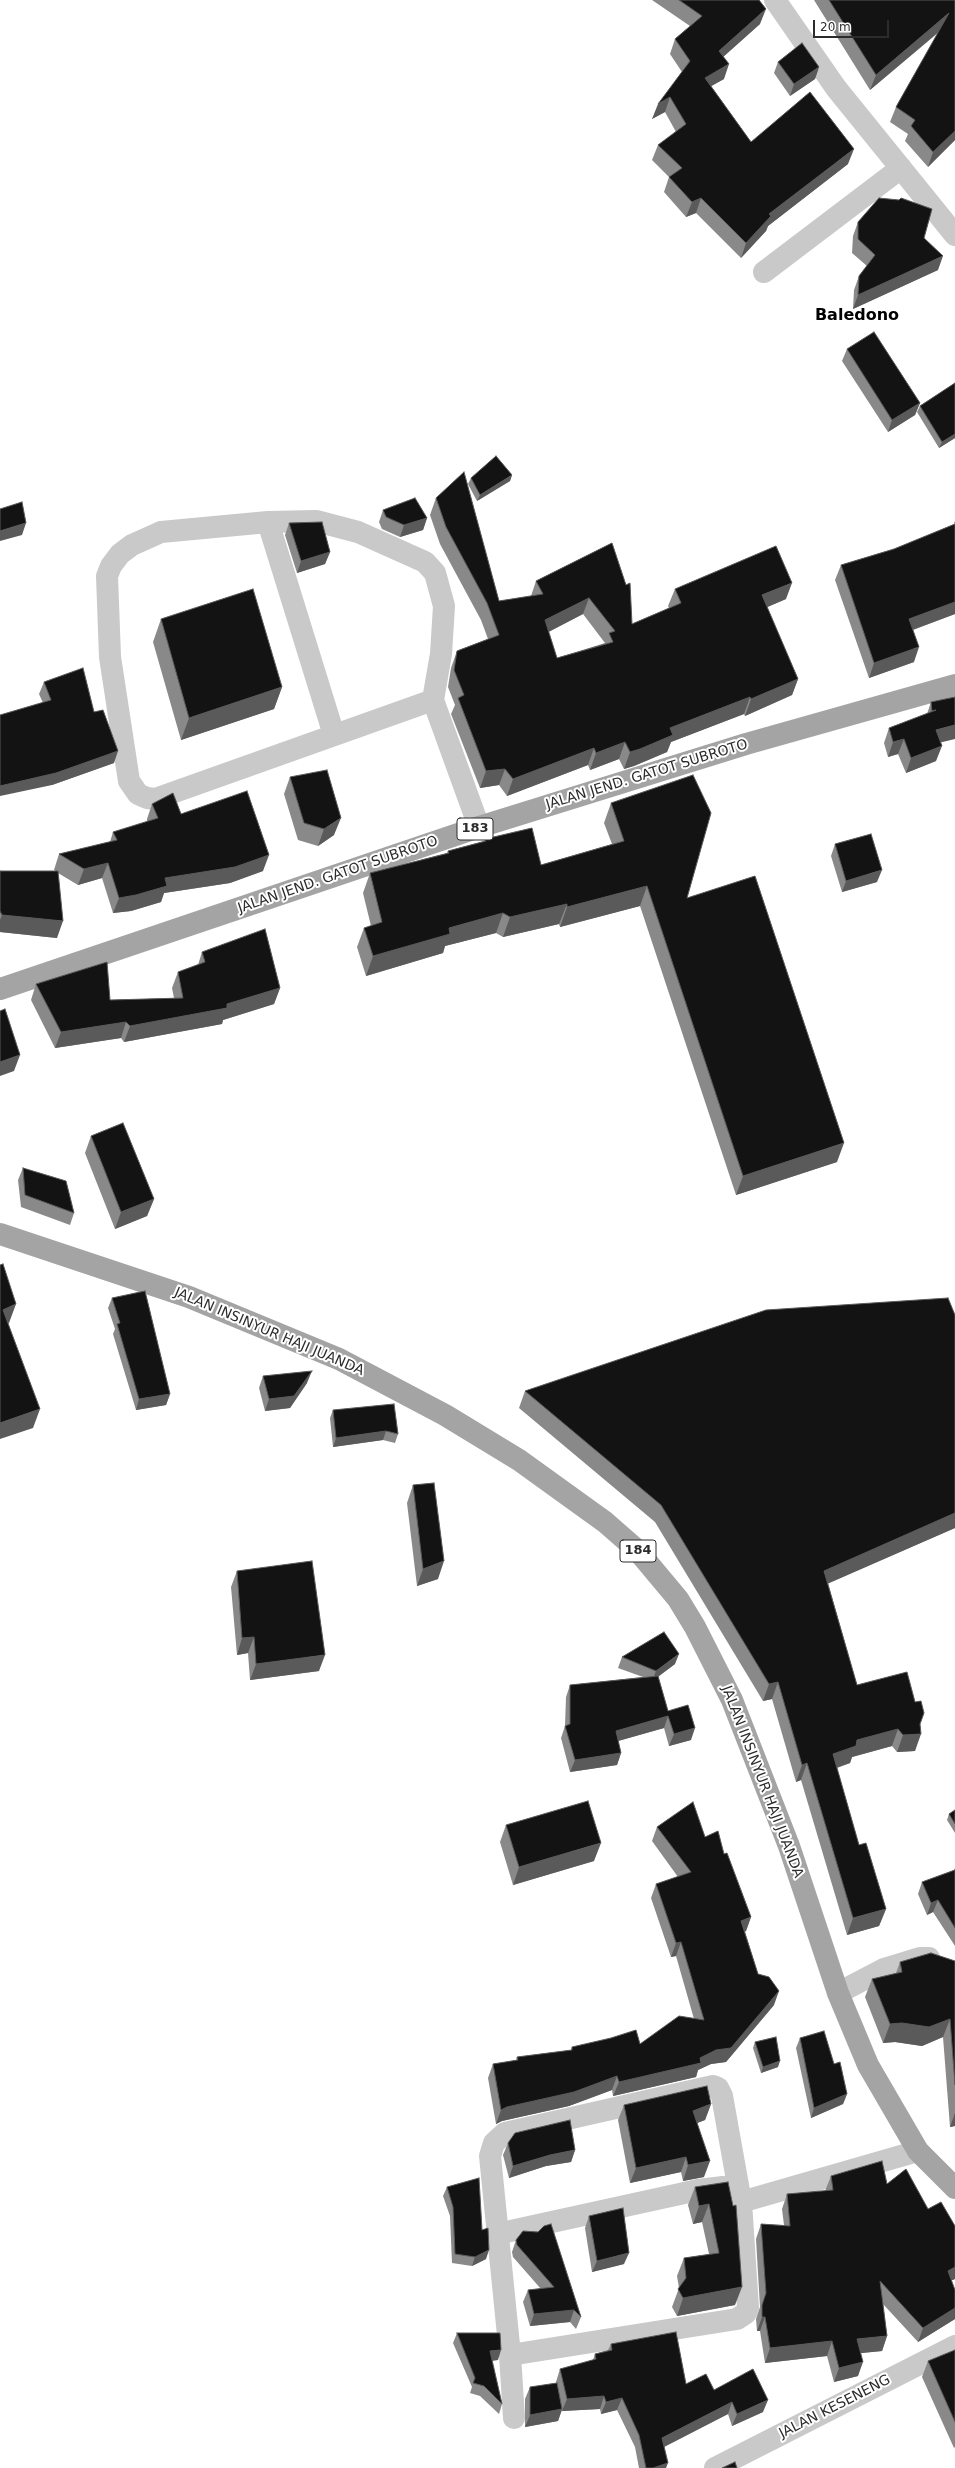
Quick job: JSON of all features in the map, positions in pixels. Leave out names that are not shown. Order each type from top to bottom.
[{"type":"main road","name":"JALAN JEND. GATOT SUBROTO","points":[[0,989],[479,827],[746,744],[955,685]]},
{"type":"main road","name":"JALAN INSINYUR HAJI JUANDA","points":[[0,1234],[189,1296],[339,1359],[445,1415],[519,1460],[605,1522],[637,1550],[678,1599],[695,1627],[732,1700],[789,1846],[838,1993],[868,2065],[918,2151],[955,2188]]},
{"type":"street","points":[[776,0],[836,88],[953,229]]},
{"type":"street","points":[[764,272],[901,168]]},
{"type":"street","points":[[433,700],[155,799],[138,794],[129,782],[110,657],[107,576],[111,566],[132,544],[161,532],[268,522],[316,521],[358,532],[383,542],[430,566],[439,586],[444,606],[443,631],[433,700],[479,827]]},
{"type":"street","points":[[268,522],[334,736]]},
{"type":"street","points":[[838,1993],[862,1979],[902,1963],[920,1958],[940,1958]]},
{"type":"street","points":[[510,2355],[737,2319],[744,2316],[748,2308],[739,2194],[722,2096],[719,2089],[713,2086],[502,2134],[494,2143],[490,2154],[510,2355],[514,2418]]},
{"type":"street","points":[[497,2234],[698,2190],[739,2194],[918,2151]]},
{"type":"street","name":"JALAN KESENENG","points":[[724,2466],[955,2346]]},
{"type":"building","points":[[679,0],[759,0],[766,9],[719,51],[729,64],[705,78],[751,142],[810,92],[854,149],[769,214],[771,216],[746,243],[701,198],[692,202],[669,177],[682,168],[658,145],[686,124],[670,97],[658,104],[690,61],[675,39],[702,16]]},
{"type":"building","points":[[829,0],[955,0],[955,131],[933,152],[911,126],[915,120],[896,107],[949,13],[876,75]]},
{"type":"building","points":[[802,43],[819,67],[794,84],[778,62]]},
{"type":"building","points":[[879,198],[899,200],[901,198],[932,209],[924,238],[943,256],[858,295],[859,276],[875,255],[858,239],[858,222]]},
{"type":"building","points":[[874,332],[920,403],[892,420],[847,349]]},
{"type":"building","points":[[955,383],[955,434],[942,442],[920,406]]},
{"type":"building","points":[[496,456],[512,475],[480,495],[471,478]]},
{"type":"building","points":[[464,472],[499,601],[543,594],[536,581],[612,543],[626,585],[630,583],[632,624],[681,603],[675,589],[776,546],[792,583],[762,595],[798,679],[751,699],[750,697],[670,728],[673,735],[630,752],[625,742],[596,753],[594,748],[513,779],[505,769],[486,771],[458,698],[464,695],[454,670],[457,651],[499,635],[487,603],[446,527],[436,498]],"holes":[[[589,598],[615,631],[609,633],[613,642],[557,658],[545,620]]]},
{"type":"building","points":[[415,498],[427,518],[404,525],[386,517],[383,510]]},
{"type":"building","points":[[22,502],[26,523],[0,531],[0,509]]},
{"type":"building","points":[[322,522],[330,552],[301,561],[289,523]]},
{"type":"building","points":[[955,524],[955,602],[909,619],[919,647],[874,663],[841,565],[894,549]]},
{"type":"building","points":[[253,589],[282,687],[189,718],[161,619]]},
{"type":"building","points":[[83,668],[94,712],[103,710],[118,751],[56,773],[0,786],[0,715],[51,700],[44,682]]},
{"type":"building","points":[[955,697],[955,725],[936,730],[942,746],[911,758],[904,739],[893,742],[889,728],[936,710],[932,711],[931,702]]},
{"type":"building","points":[[327,770],[341,818],[324,829],[304,823],[290,777]]},
{"type":"building","points":[[693,775],[711,813],[687,898],[755,876],[844,1143],[743,1176],[647,886],[567,907],[567,904],[510,917],[503,913],[449,928],[450,934],[373,956],[364,928],[382,922],[370,873],[449,853],[448,851],[486,841],[485,839],[532,828],[541,865],[624,841],[611,803]]},
{"type":"building","points":[[247,791],[269,855],[235,867],[165,878],[167,886],[136,895],[119,898],[108,863],[84,869],[59,854],[117,840],[113,832],[158,818],[152,804],[173,793],[181,814]]},
{"type":"building","points":[[871,834],[882,870],[846,881],[835,844]]},
{"type":"building","points":[[0,871],[58,871],[63,921],[2,915],[0,911]]},
{"type":"building","points":[[265,929],[280,988],[227,1004],[227,1008],[130,1026],[126,1022],[61,1032],[36,984],[107,962],[110,1000],[183,998],[178,972],[205,962],[202,952]]},
{"type":"building","points":[[5,1009],[20,1055],[0,1062],[0,1011]]},
{"type":"building","points":[[123,1123],[154,1199],[121,1212],[91,1136]]},
{"type":"building","points":[[23,1168],[66,1181],[74,1213],[25,1195]]},
{"type":"building","points":[[3,1264],[16,1304],[3,1310],[40,1409],[0,1423],[0,1265]]},
{"type":"building","points":[[145,1291],[170,1394],[139,1399],[117,1324],[120,1323],[112,1298]]},
{"type":"building","points":[[948,1298],[955,1315],[955,1513],[824,1571],[857,1685],[907,1672],[915,1702],[921,1701],[924,1713],[920,1724],[921,1734],[903,1735],[898,1729],[857,1740],[856,1746],[833,1754],[859,1845],[866,1843],[886,1909],[853,1918],[807,1763],[802,1765],[778,1682],[769,1684],[661,1505],[525,1391],[766,1310]]},
{"type":"building","points":[[312,1371],[294,1396],[269,1399],[263,1376]]},
{"type":"building","points":[[394,1404],[398,1434],[386,1431],[336,1438],[333,1410]]},
{"type":"building","points":[[434,1483],[444,1561],[423,1569],[413,1485]]},
{"type":"building","points":[[312,1561],[325,1655],[256,1664],[254,1637],[242,1638],[237,1571]]},
{"type":"building","points":[[664,1632],[679,1654],[656,1671],[622,1657]]},
{"type":"building","points":[[658,1676],[668,1711],[688,1705],[695,1728],[674,1734],[668,1716],[616,1731],[621,1753],[575,1760],[565,1726],[570,1724],[570,1685]]},
{"type":"building","points":[[588,1801],[601,1843],[519,1867],[506,1825]]},
{"type":"building","points":[[693,1802],[705,1837],[718,1831],[724,1854],[727,1853],[751,1917],[741,1921],[758,1974],[769,1977],[779,1991],[731,2048],[716,2050],[700,2058],[701,2063],[619,2082],[617,2076],[574,2092],[507,2107],[501,2110],[493,2064],[518,2060],[517,2057],[572,2050],[572,2047],[611,2038],[636,2030],[640,2044],[679,2016],[704,2020],[681,1942],[676,1943],[656,1884],[691,1872],[657,1827]]},
{"type":"building","points":[[955,1810],[955,1824],[949,1814]]},
{"type":"building","points":[[955,1870],[955,1928],[938,1900],[931,1903],[922,1882]]},
{"type":"building","points":[[931,1953],[955,1961],[955,2085],[950,2019],[929,2027],[902,2023],[890,2024],[872,1979],[902,1972],[900,1962]]},
{"type":"building","points":[[824,2031],[834,2064],[840,2062],[847,2094],[814,2108],[800,2038]]},
{"type":"building","points":[[776,2037],[780,2061],[763,2067],[755,2042]]},
{"type":"building","points":[[707,2086],[711,2104],[693,2111],[710,2161],[688,2165],[686,2157],[636,2168],[624,2105]]},
{"type":"building","points":[[570,2120],[575,2150],[550,2155],[513,2166],[508,2143],[515,2133]]},
{"type":"building","points":[[882,2161],[887,2184],[906,2169],[928,2209],[941,2202],[955,2226],[955,2267],[948,2271],[955,2290],[955,2308],[923,2328],[880,2281],[887,2336],[857,2339],[863,2362],[839,2368],[832,2341],[770,2348],[765,2317],[762,2317],[762,2305],[766,2293],[761,2224],[790,2226],[787,2194],[833,2190],[831,2176]]},
{"type":"building","points":[[479,2178],[482,2230],[488,2228],[489,2250],[475,2257],[455,2254],[453,2207],[447,2187]]},
{"type":"building","points":[[728,2182],[733,2206],[736,2205],[742,2287],[683,2298],[678,2289],[686,2278],[684,2258],[719,2253],[709,2204],[699,2206],[695,2187]]},
{"type":"building","points":[[623,2208],[629,2253],[597,2261],[589,2216]]},
{"type":"building","points":[[551,2224],[581,2317],[574,2310],[534,2314],[528,2290],[554,2287],[517,2245],[516,2240],[523,2231],[538,2232],[544,2226]]},
{"type":"building","points":[[676,2332],[686,2384],[706,2374],[714,2390],[753,2369],[768,2400],[737,2414],[732,2402],[662,2438],[668,2463],[653,2468],[646,2468],[639,2435],[622,2398],[606,2402],[604,2396],[567,2399],[560,2369],[596,2359],[595,2354],[612,2350],[611,2344]]},
{"type":"building","points":[[457,2333],[500,2333],[501,2350],[490,2351],[502,2404],[484,2386],[473,2383],[475,2378]]},
{"type":"building","points":[[955,2350],[955,2422],[928,2361]]},
{"type":"building","points":[[557,2383],[562,2409],[530,2415],[530,2387]]},
{"type":"building","points":[[735,2462],[737,2468],[722,2468]]},
{"type":"district","name":"Baledono","points":[[857,316]]}]
